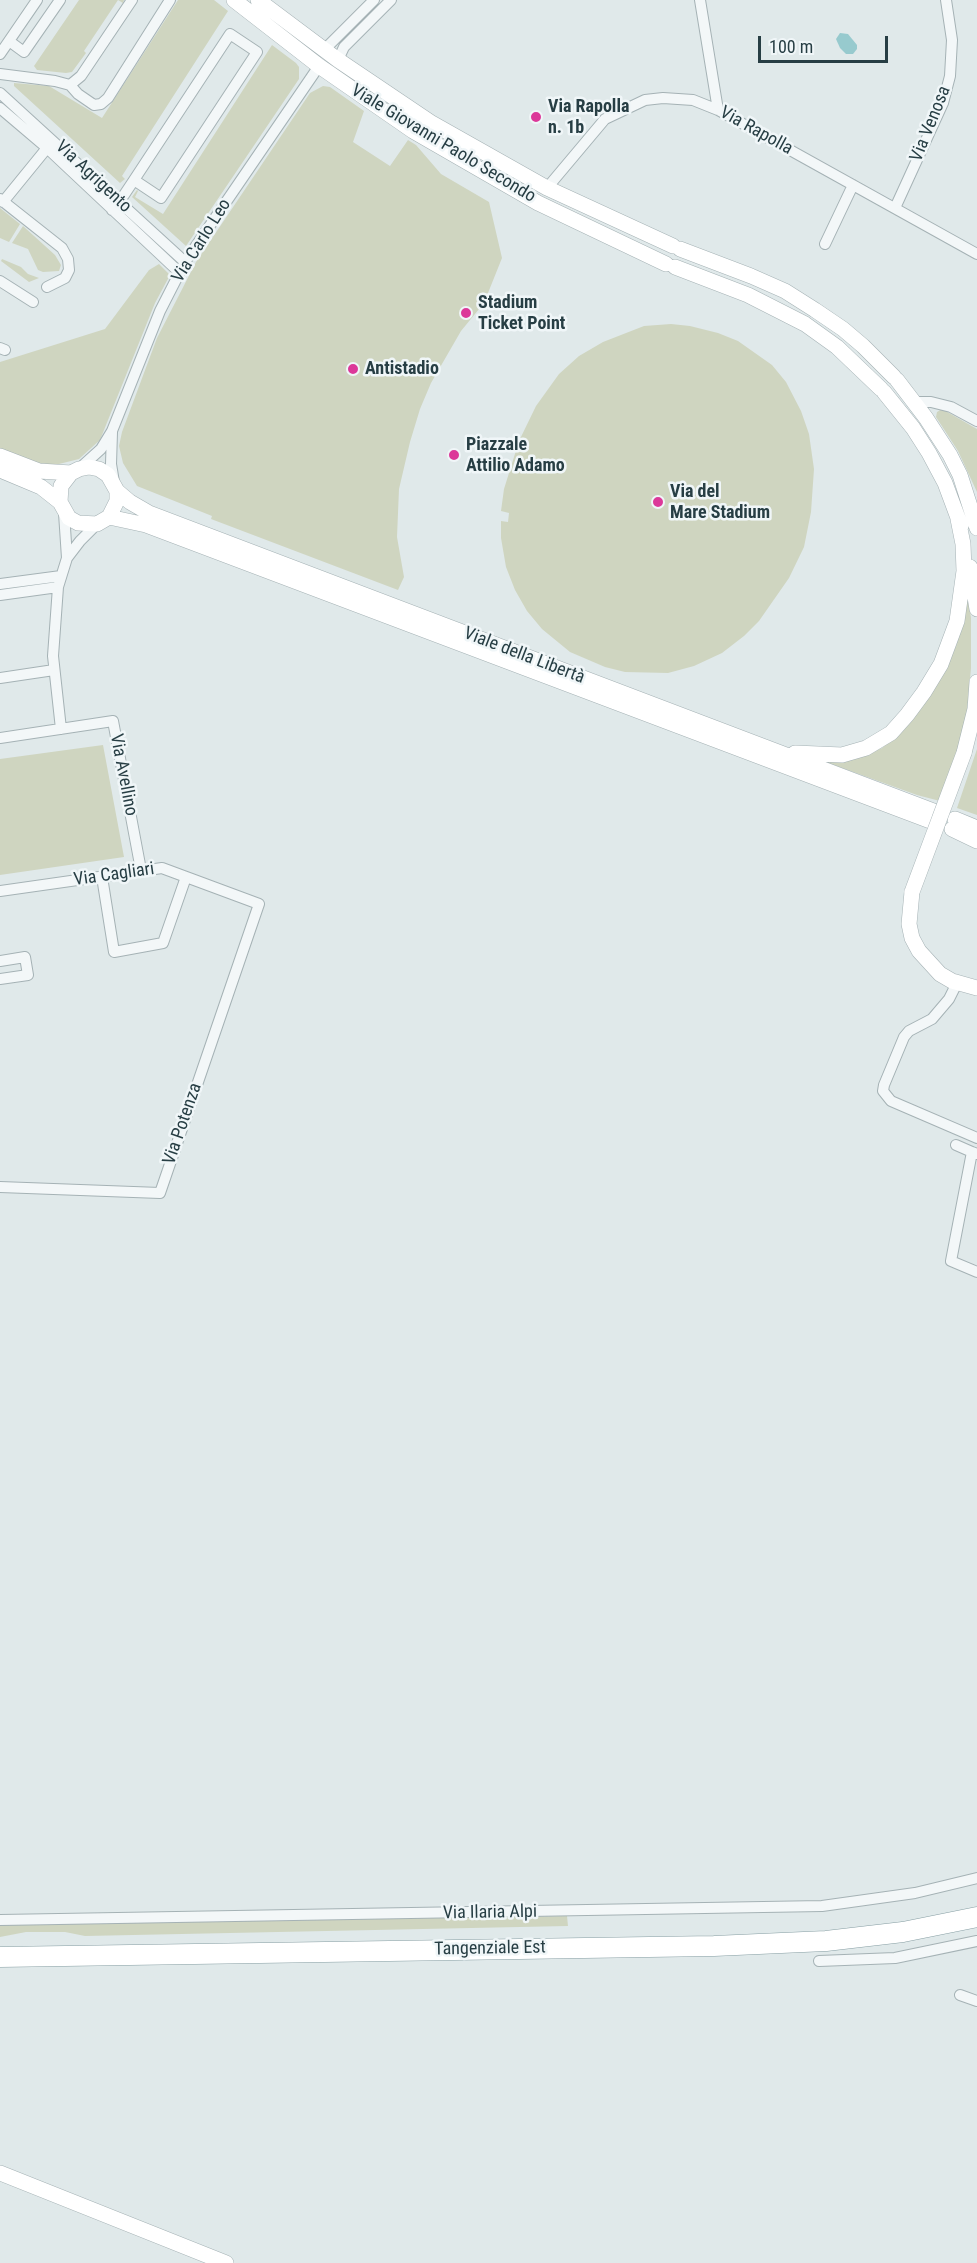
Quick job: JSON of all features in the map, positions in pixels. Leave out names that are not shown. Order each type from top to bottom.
[{"type":"highway","name":"Tangenziale Est","points":[[0,1945],[686,1935],[829,1930],[915,1918],[977,1906]]},
{"type":"highway","name":"Tangenziale Est","points":[[0,1957],[781,1943],[826,1941],[903,1932],[977,1917]]},
{"type":"main road","name":"Viale Giovanni Paolo Secondo","points":[[234,0],[319,66],[413,131],[538,202],[670,265],[779,309],[837,347],[883,391],[913,428],[945,483],[967,549],[977,609]]},
{"type":"main road","name":"Viale Giovanni Paolo Secondo","points":[[258,0],[338,60],[430,122],[547,188],[677,248],[751,276],[805,303],[843,329],[895,378],[939,436],[960,475],[977,528]]},
{"type":"main road","points":[[538,202],[547,188]]},
{"type":"main road","points":[[670,265],[663,254],[667,249],[677,248]]},
{"type":"main road","points":[[883,391],[890,394],[895,391],[898,386],[895,378]]},
{"type":"main road","name":"Viale della Libertà","points":[[0,456],[39,471],[75,471],[89,467],[99,469],[108,475],[130,502],[149,513],[769,748],[934,817],[146,525],[103,521],[78,523],[41,487],[0,470]]},
{"type":"main road","points":[[62,506],[61,486],[75,471]]},
{"type":"main road","points":[[945,483],[960,475]]},
{"type":"main road","points":[[103,521],[117,501],[116,487]]},
{"type":"main road","points":[[769,748],[822,755],[851,753],[882,739],[907,716],[941,664],[957,621],[964,571],[963,544],[958,519]]},
{"type":"main road","points":[[977,682],[975,709],[964,753],[912,892],[909,924],[912,938],[929,963],[940,974],[957,983],[977,988]]},
{"type":"main road","points":[[964,753],[977,733]]},
{"type":"main road","points":[[977,827],[953,824],[977,840]]},
{"type":"main road","points":[[0,2172],[226,2263]]},
{"type":"street","points":[[9,41],[24,52],[60,0]]},
{"type":"street","points":[[70,85],[81,76],[132,0]]},
{"type":"street","points":[[0,74],[70,85],[94,105],[101,104],[108,98],[170,0]]},
{"type":"street","points":[[324,50],[374,0]]},
{"type":"street","points":[[338,60],[344,47],[391,0]]},
{"type":"street","points":[[700,0],[718,110]]},
{"type":"street","name":"Via Venosa","points":[[895,208],[943,103],[950,76],[952,40],[946,0]]},
{"type":"street","points":[[0,54],[36,2],[50,14]]},
{"type":"street","points":[[115,206],[230,34],[257,52],[161,198],[134,180]]},
{"type":"street","name":"Via Carlo Leo","points":[[75,471],[100,449],[112,431],[152,331],[183,267],[319,66]]},
{"type":"street","name":"Via Agrigento","points":[[0,93],[115,206]]},
{"type":"street","name":"Via Rapolla","points":[[547,188],[605,119],[645,100],[663,98],[693,100],[718,110],[977,254]]},
{"type":"street","name":"Via Agrigento","points":[[0,108],[183,267]]},
{"type":"street","points":[[46,287],[65,278],[69,270],[68,259],[62,248],[2,201],[47,148]]},
{"type":"street","points":[[825,244],[853,185]]},
{"type":"street","points":[[0,281],[33,302]]},
{"type":"street","points":[[915,402],[931,402],[951,407],[977,422]]},
{"type":"street","name":"Via Carlo Leo","points":[[112,431],[111,464],[116,487]]},
{"type":"street","points":[[62,506],[67,558]]},
{"type":"street","points":[[61,729],[53,656],[60,581],[67,558],[80,541],[103,521]]},
{"type":"street","points":[[0,584],[60,581]]},
{"type":"street","points":[[0,595],[60,581]]},
{"type":"street","points":[[0,678],[54,670]]},
{"type":"street","name":"Via Avellino","points":[[0,738],[113,721],[141,870]]},
{"type":"street","name":"Via Cagliari","points":[[0,891],[162,868],[259,904]]},
{"type":"street","points":[[102,877],[114,951],[163,943],[186,877]]},
{"type":"street","name":"Via Potenza","points":[[0,1187],[160,1193],[259,904]]},
{"type":"street","points":[[0,961],[25,957],[28,975],[0,978]]},
{"type":"street","points":[[957,983],[949,999],[932,1019],[909,1031],[904,1037],[883,1091],[891,1101],[977,1138]]},
{"type":"street","points":[[956,1145],[975,1153],[951,1262],[977,1272]]},
{"type":"street","name":"Via Ilaria Alpi","points":[[0,1920],[822,1906],[915,1893],[977,1878]]},
{"type":"street","points":[[819,1961],[895,1958],[977,1941]]},
{"type":"street","points":[[960,1995],[977,2001]]},
{"type":"green space","points":[[79,0],[118,0],[72,72],[37,70],[34,66]]},
{"type":"green space","points":[[178,0],[214,0],[228,11],[122,176],[125,179],[120,183],[14,86],[14,83],[49,86],[102,118]]},
{"type":"green space","points":[[272,45],[296,63],[299,67],[299,79],[186,246],[132,197],[137,190],[135,197],[163,214]]},
{"type":"green space","name":"Antistadio","points":[[323,86],[330,87],[364,111],[353,142],[390,166],[408,140],[416,145],[441,174],[489,202],[502,258],[484,303],[461,331],[431,383],[420,409],[399,489],[397,537],[404,577],[398,590],[211,519],[212,516],[137,486],[123,463],[119,446],[122,432],[157,338],[196,262],[310,93]]},
{"type":"green space","points":[[0,208],[20,224],[9,242],[0,238]]},
{"type":"green space","points":[[23,226],[55,255],[61,265],[59,271],[38,270],[28,249],[12,243]]},
{"type":"green space","points":[[2,259],[39,278],[29,282],[1,261]]},
{"type":"green space","points":[[159,264],[170,275],[155,303],[100,440],[79,459],[55,465],[44,465],[0,450],[0,362],[105,329],[149,270]]},
{"type":"green space","name":"Via del Mare Stadium","points":[[671,324],[718,333],[738,341],[772,365],[786,382],[801,411],[809,434],[814,469],[811,512],[804,547],[789,578],[759,621],[744,636],[722,653],[694,666],[668,673],[625,672],[605,667],[570,652],[542,629],[527,611],[506,567],[501,538],[501,521],[508,522],[509,513],[501,511],[504,489],[519,441],[536,406],[559,374],[579,356],[603,342],[644,326]]},
{"type":"green space","points":[[942,409],[977,429],[977,492],[958,451],[936,417],[937,412]]},
{"type":"green space","points":[[967,588],[971,618],[971,668],[966,726],[940,801],[817,759],[863,756],[882,748],[895,737],[943,671],[956,646]]},
{"type":"green space","points":[[103,745],[124,857],[0,875],[0,759]]},
{"type":"green space","points":[[977,749],[977,815],[957,808]]},
{"type":"green space","points":[[567,1916],[568,1926],[85,1936],[65,1932],[26,1932],[0,1937],[0,1925]]},
{"type":"water","points":[[840,33],[848,34],[857,45],[853,54],[846,54],[840,48],[836,39]]},
{"type":"place","name":"Via Rapolla n. 1b","points":[[536,117]]},
{"type":"place","name":"Stadium Ticket Point","points":[[466,313]]},
{"type":"place","name":"Antistadio","points":[[353,369]]},
{"type":"place","name":"Piazzale Attilio Adamo","points":[[454,455]]},
{"type":"place","name":"Via del Mare Stadium","points":[[658,502]]}]
